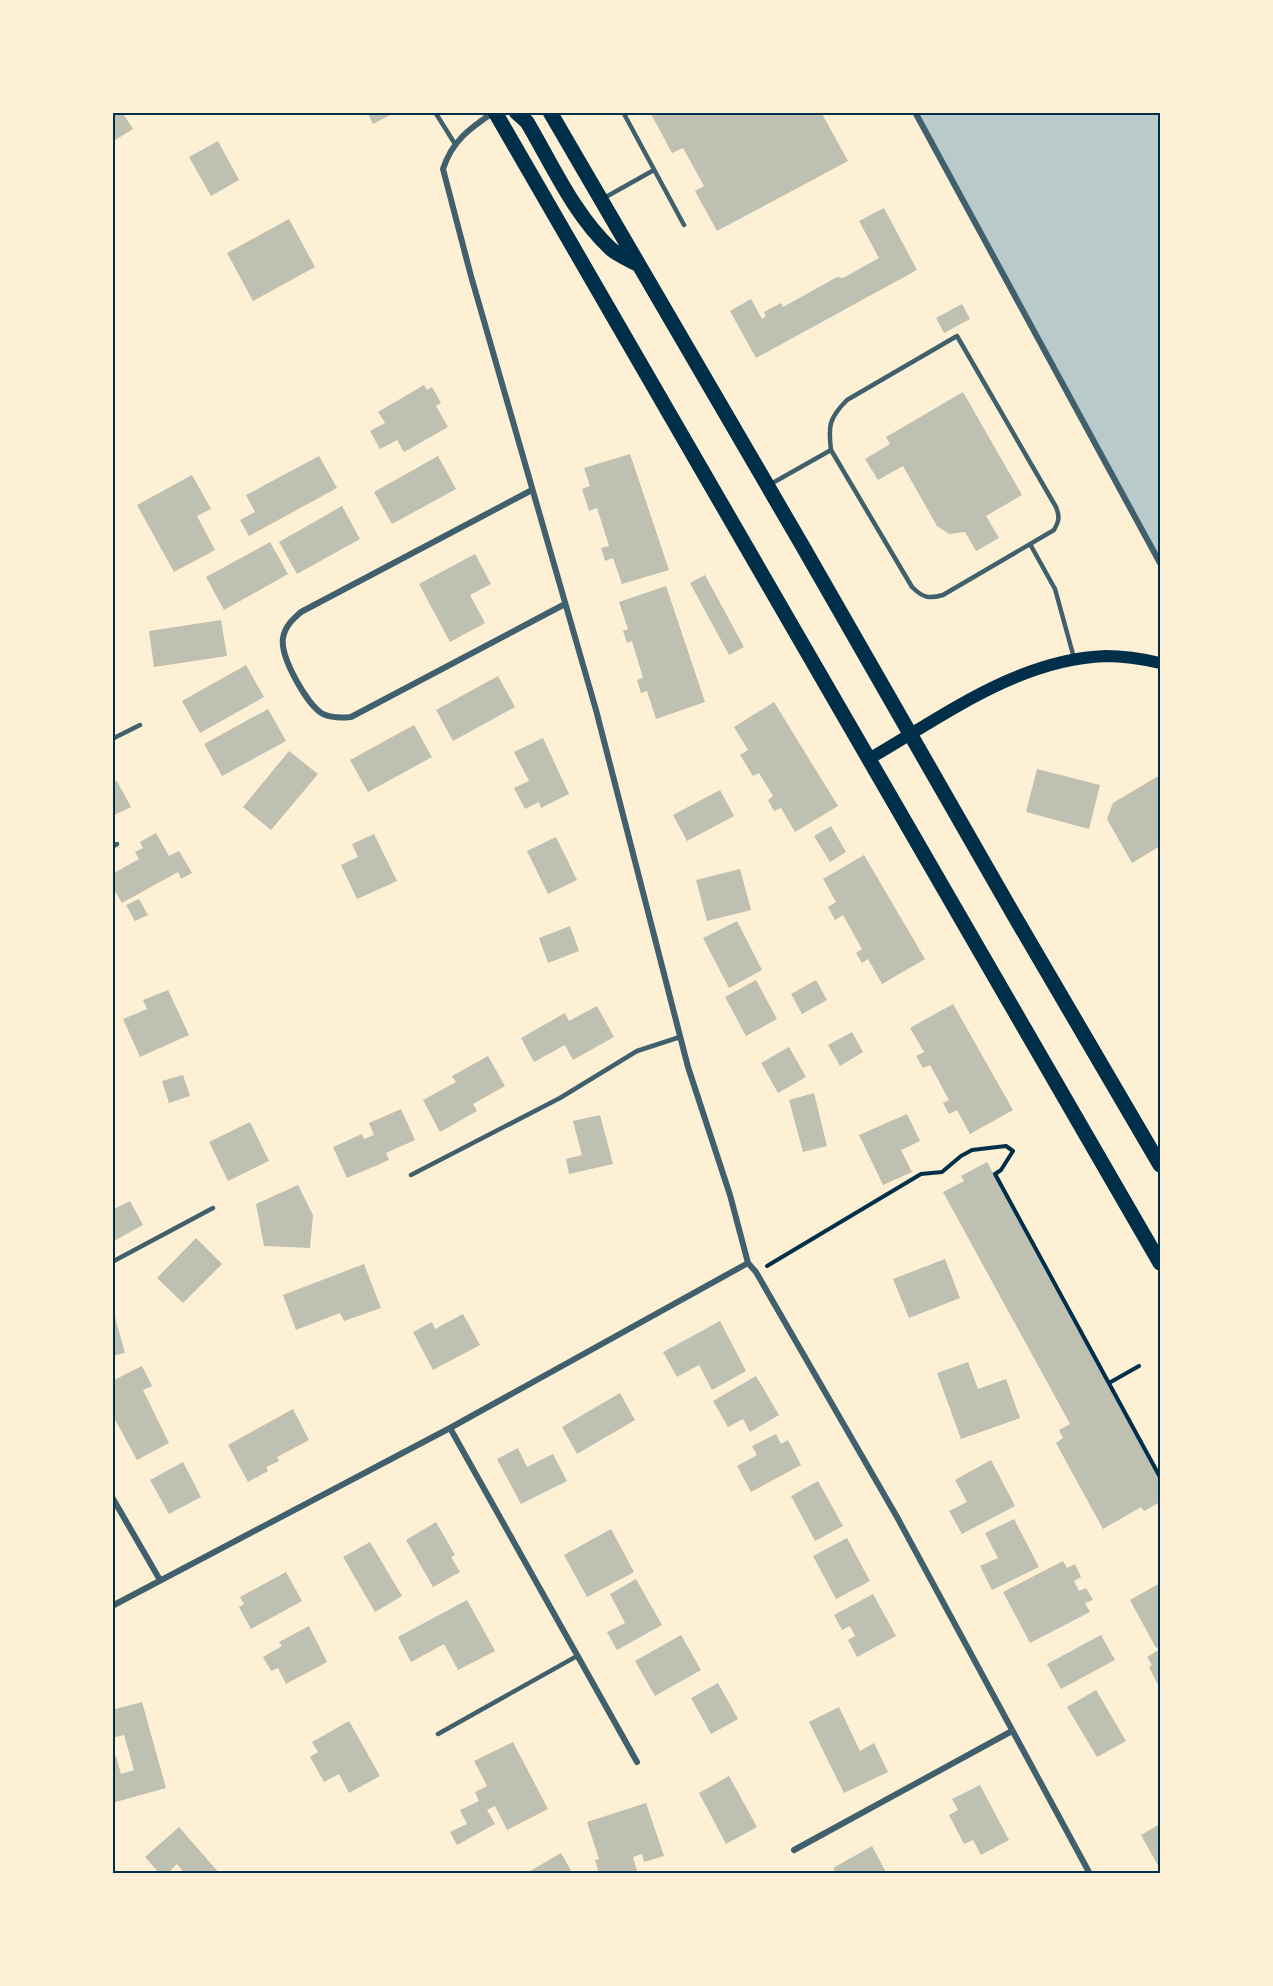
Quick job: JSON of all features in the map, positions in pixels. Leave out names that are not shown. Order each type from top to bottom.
[{"type":"main road","points":[[494,112],[1161,1263]]},
{"type":"main road","points":[[516,112],[527,122],[581,213],[593,229],[612,250],[639,265]]},
{"type":"main road","points":[[550,112],[1015,917],[1161,1165]]},
{"type":"main road","points":[[869,759],[1010,679],[1042,667],[1107,656],[1161,663]]},
{"type":"street","points":[[494,112],[469,129],[455,144],[448,152],[443,169],[471,276],[596,710],[680,1037],[730,1195],[748,1263],[756,1272],[897,1517],[1090,1874]]},
{"type":"street","points":[[915,112],[1161,563]]},
{"type":"street","points":[[532,490],[301,612],[289,624],[283,638],[284,654],[304,693],[314,707],[324,715],[340,718],[351,717],[565,604]]},
{"type":"street","points":[[112,1606],[450,1428],[748,1263]]},
{"type":"street","points":[[450,1428],[637,1762]]},
{"type":"street","points":[[112,1497],[160,1580]]},
{"type":"street","points":[[794,1850],[1012,1731]]},
{"type":"lane","points":[[435,112],[455,144]]},
{"type":"lane","points":[[623,112],[684,225]]},
{"type":"lane","points":[[601,199],[654,170]]},
{"type":"lane","points":[[957,336],[1059,516],[1058,524],[1054,530],[944,595],[931,599],[920,595],[912,587],[831,450],[829,430],[834,413],[847,400],[957,336]]},
{"type":"lane","points":[[766,486],[831,450]]},
{"type":"lane","points":[[1030,544],[1055,589],[1075,660]]},
{"type":"lane","points":[[112,739],[140,725]]},
{"type":"lane","points":[[411,1175],[560,1098],[637,1051],[680,1037]]},
{"type":"lane","points":[[112,1262],[213,1208]]},
{"type":"lane","points":[[438,1734],[578,1656]]},
{"type":"path","points":[[756,1272],[921,1174],[942,1172],[960,1156],[972,1150],[1006,1146],[1013,1151],[996,1174],[1161,1477]]},
{"type":"path","points":[[1109,1383],[1140,1366]]},
{"type":"shaded area","points":[[915,113],[1160,113],[1160,563]]},
{"type":"building","points":[[112,112],[122,112],[133,129],[112,142]]},
{"type":"building","points":[[367,112],[396,112],[373,124]]},
{"type":"building","points":[[650,112],[821,112],[848,161],[717,231],[695,191],[704,186],[683,148],[672,153]]},
{"type":"building","points":[[218,141],[239,180],[211,196],[189,157]]},
{"type":"building","points":[[884,208],[917,270],[756,358],[730,311],[751,299],[762,319],[766,316],[764,312],[781,303],[783,307],[837,277],[843,278],[879,258],[859,221]]},
{"type":"building","points":[[289,219],[315,267],[253,301],[227,253]]},
{"type":"building","points":[[962,304],[970,319],[944,333],[936,318]]},
{"type":"building","points":[[424,385],[427,390],[432,387],[441,403],[436,406],[448,427],[404,452],[397,440],[380,449],[370,431],[385,423],[378,412]]},
{"type":"building","points":[[963,392],[1022,495],[986,516],[999,538],[976,551],[965,532],[949,534],[937,526],[903,466],[878,480],[865,459],[890,444],[886,437]]},
{"type":"building","points":[[630,454],[669,570],[622,584],[613,558],[605,561],[601,548],[609,546],[597,508],[589,511],[582,489],[590,486],[584,468]]},
{"type":"building","points":[[319,456],[337,488],[249,536],[240,520],[255,512],[246,495]]},
{"type":"building","points":[[438,456],[456,489],[392,524],[374,492]]},
{"type":"building","points":[[192,475],[211,509],[197,516],[215,550],[174,572],[137,505]]},
{"type":"building","points":[[342,506],[360,539],[297,574],[279,542]]},
{"type":"building","points":[[270,542],[288,574],[224,610],[206,577]]},
{"type":"building","points":[[475,554],[491,584],[470,595],[485,623],[450,642],[419,584]]},
{"type":"building","points":[[705,575],[744,647],[729,655],[690,583]]},
{"type":"building","points":[[666,586],[705,702],[656,719],[647,691],[641,693],[637,680],[643,678],[632,641],[627,643],[623,631],[628,629],[619,602]]},
{"type":"building","points":[[221,620],[227,656],[154,667],[149,631]]},
{"type":"building","points":[[246,665],[264,697],[200,733],[182,701]]},
{"type":"building","points":[[498,676],[515,707],[453,741],[436,710]]},
{"type":"building","points":[[774,702],[838,806],[795,832],[781,808],[774,811],[768,800],[773,796],[759,773],[753,776],[740,755],[748,750],[734,727]]},
{"type":"building","points":[[268,709],[286,741],[222,776],[204,744]]},
{"type":"building","points":[[414,725],[432,757],[368,792],[350,760]]},
{"type":"building","points":[[543,738],[569,794],[541,808],[539,802],[525,809],[514,788],[529,781],[514,752]]},
{"type":"building","points":[[289,751],[318,774],[271,830],[243,807]]},
{"type":"building","points":[[1037,769],[1100,785],[1089,829],[1026,812]]},
{"type":"building","points":[[1160,775],[1160,846],[1132,863],[1107,819],[1113,803]]},
{"type":"building","points":[[117,781],[131,807],[112,816],[112,783]]},
{"type":"building","points":[[720,790],[734,816],[687,841],[673,815]]},
{"type":"building","points":[[831,826],[846,852],[830,862],[814,836]]},
{"type":"building","points":[[156,833],[169,856],[179,851],[192,873],[181,879],[178,872],[122,903],[112,886],[112,874],[139,859],[135,852],[143,848],[140,842]]},
{"type":"building","points":[[374,834],[397,881],[357,899],[341,865],[358,857],[352,844]]},
{"type":"building","points":[[556,837],[577,880],[548,894],[527,851]]},
{"type":"building","points":[[864,855],[925,959],[882,984],[868,959],[862,963],[856,953],[862,949],[843,915],[835,920],[828,907],[836,902],[823,879]]},
{"type":"building","points":[[740,869],[751,910],[707,921],[696,880]]},
{"type":"building","points":[[139,899],[148,915],[135,921],[126,905]]},
{"type":"building","points":[[737,921],[762,970],[729,988],[703,938]]},
{"type":"building","points":[[570,926],[579,951],[548,963],[539,938]]},
{"type":"building","points":[[756,980],[777,1019],[746,1036],[725,997]]},
{"type":"building","points":[[816,980],[827,1000],[802,1014],[791,994]]},
{"type":"building","points":[[168,990],[189,1035],[140,1057],[123,1019],[147,1009],[143,1000]]},
{"type":"building","points":[[953,1004],[1013,1110],[970,1134],[957,1110],[949,1114],[943,1103],[949,1100],[930,1065],[923,1068],[916,1056],[924,1052],[910,1028]]},
{"type":"building","points":[[597,1006],[614,1037],[573,1060],[565,1045],[534,1062],[521,1038],[565,1013],[569,1021]]},
{"type":"building","points":[[852,1032],[863,1052],[840,1066],[828,1045]]},
{"type":"building","points":[[789,1047],[806,1077],[778,1093],[761,1063]]},
{"type":"building","points":[[488,1056],[505,1086],[473,1104],[477,1111],[440,1132],[423,1100],[456,1082],[452,1076]]},
{"type":"building","points":[[183,1075],[190,1096],[169,1103],[162,1081]]},
{"type":"building","points":[[814,1093],[827,1146],[803,1152],[789,1100]]},
{"type":"building","points":[[401,1109],[415,1140],[386,1153],[389,1160],[347,1178],[333,1147],[362,1134],[364,1139],[374,1135],[369,1123]]},
{"type":"building","points":[[907,1114],[920,1141],[901,1150],[912,1172],[883,1185],[859,1135]]},
{"type":"building","points":[[600,1115],[613,1164],[569,1174],[566,1159],[582,1155],[573,1121]]},
{"type":"building","points":[[250,1122],[269,1161],[228,1181],[209,1142]]},
{"type":"building","points":[[987,1162],[1160,1475],[1160,1502],[1144,1511],[1141,1507],[1103,1529],[1056,1443],[1063,1438],[1059,1430],[1070,1424],[943,1192],[964,1181],[961,1176]]},
{"type":"building","points":[[298,1185],[313,1215],[310,1248],[264,1246],[256,1204]]},
{"type":"building","points":[[130,1201],[143,1225],[112,1242],[112,1210]]},
{"type":"building","points":[[196,1238],[222,1264],[183,1303],[157,1278]]},
{"type":"building","points":[[945,1259],[960,1298],[909,1318],[893,1279]]},
{"type":"building","points":[[364,1264],[381,1308],[344,1321],[340,1313],[296,1330],[283,1295]]},
{"type":"building","points":[[112,1306],[125,1353],[112,1356]]},
{"type":"building","points":[[463,1314],[480,1345],[433,1370],[413,1332],[432,1322],[435,1329]]},
{"type":"building","points":[[720,1321],[746,1371],[712,1390],[699,1365],[677,1377],[663,1352]]},
{"type":"building","points":[[968,1362],[978,1389],[1006,1379],[1020,1418],[961,1439],[937,1373]]},
{"type":"building","points":[[142,1366],[152,1386],[143,1390],[169,1443],[137,1460],[112,1414],[112,1381]]},
{"type":"building","points":[[756,1376],[779,1415],[750,1432],[743,1419],[728,1427],[713,1401]]},
{"type":"building","points":[[620,1393],[635,1420],[577,1454],[562,1427]]},
{"type":"building","points":[[293,1409],[309,1440],[277,1457],[279,1461],[266,1467],[268,1471],[248,1482],[228,1445]]},
{"type":"building","points":[[776,1434],[781,1444],[788,1440],[801,1465],[751,1492],[737,1466],[757,1455],[752,1446]]},
{"type":"building","points":[[518,1448],[527,1467],[553,1454],[567,1481],[521,1504],[497,1459]]},
{"type":"building","points":[[991,1460],[1015,1506],[962,1534],[949,1511],[967,1502],[955,1480]]},
{"type":"building","points":[[183,1462],[201,1497],[169,1514],[150,1480]]},
{"type":"building","points":[[818,1481],[843,1526],[815,1541],[791,1496]]},
{"type":"building","points":[[1014,1519],[1039,1567],[992,1590],[980,1566],[998,1558],[985,1533]]},
{"type":"building","points":[[436,1522],[455,1555],[451,1557],[460,1572],[433,1587],[406,1540]]},
{"type":"building","points":[[611,1529],[634,1572],[587,1597],[564,1555]]},
{"type":"building","points":[[847,1538],[870,1581],[836,1599],[813,1556]]},
{"type":"building","points":[[370,1542],[402,1596],[375,1612],[343,1557]]},
{"type":"building","points":[[1063,1561],[1067,1568],[1075,1564],[1081,1577],[1074,1581],[1079,1591],[1086,1588],[1093,1600],[1085,1603],[1090,1612],[1030,1643],[1003,1592]]},
{"type":"building","points":[[286,1572],[302,1601],[251,1629],[239,1607],[244,1604],[240,1597]]},
{"type":"building","points":[[636,1579],[662,1625],[617,1650],[607,1632],[625,1623],[610,1594]]},
{"type":"building","points":[[1160,1583],[1160,1646],[1156,1648],[1130,1600]]},
{"type":"building","points":[[873,1594],[896,1636],[857,1657],[848,1640],[855,1636],[850,1626],[842,1630],[834,1615]]},
{"type":"building","points":[[467,1600],[495,1651],[458,1670],[444,1644],[411,1662],[398,1637]]},
{"type":"building","points":[[309,1626],[327,1662],[286,1684],[278,1668],[271,1671],[263,1657],[282,1646],[279,1642]]},
{"type":"building","points":[[681,1635],[701,1670],[655,1696],[635,1661]]},
{"type":"building","points":[[1101,1635],[1115,1660],[1061,1689],[1047,1664]]},
{"type":"building","points":[[1160,1649],[1160,1689],[1149,1667],[1152,1665],[1147,1657]]},
{"type":"building","points":[[718,1683],[738,1719],[711,1734],[691,1698]]},
{"type":"building","points":[[1096,1690],[1126,1741],[1097,1757],[1067,1707]]},
{"type":"building","points":[[142,1702],[166,1788],[112,1803],[112,1757],[116,1756],[121,1774],[134,1770],[124,1735],[112,1738],[112,1710]]},
{"type":"building","points":[[839,1707],[860,1751],[874,1743],[888,1772],[844,1793],[809,1722]]},
{"type":"building","points":[[349,1721],[380,1776],[349,1793],[339,1774],[324,1782],[310,1757],[318,1752],[312,1742]]},
{"type":"building","points":[[513,1742],[548,1809],[507,1830],[495,1806],[487,1810],[495,1824],[457,1845],[450,1832],[467,1824],[460,1810],[479,1801],[475,1792],[487,1786],[474,1761]]},
{"type":"building","points":[[729,1776],[757,1827],[726,1844],[699,1793]]},
{"type":"building","points":[[980,1785],[1009,1840],[981,1855],[973,1840],[964,1844],[949,1815],[958,1810],[952,1799]]},
{"type":"building","points":[[646,1803],[664,1856],[644,1862],[642,1854],[633,1857],[638,1874],[599,1874],[595,1860],[599,1859],[587,1822]]},
{"type":"building","points":[[1160,1824],[1160,1869],[1141,1835]]},
{"type":"building","points":[[179,1827],[220,1874],[185,1874],[177,1864],[167,1874],[160,1874],[145,1857]]},
{"type":"building","points":[[872,1846],[887,1874],[836,1874],[833,1868]]},
{"type":"building","points":[[561,1853],[573,1874],[525,1874]]}]
